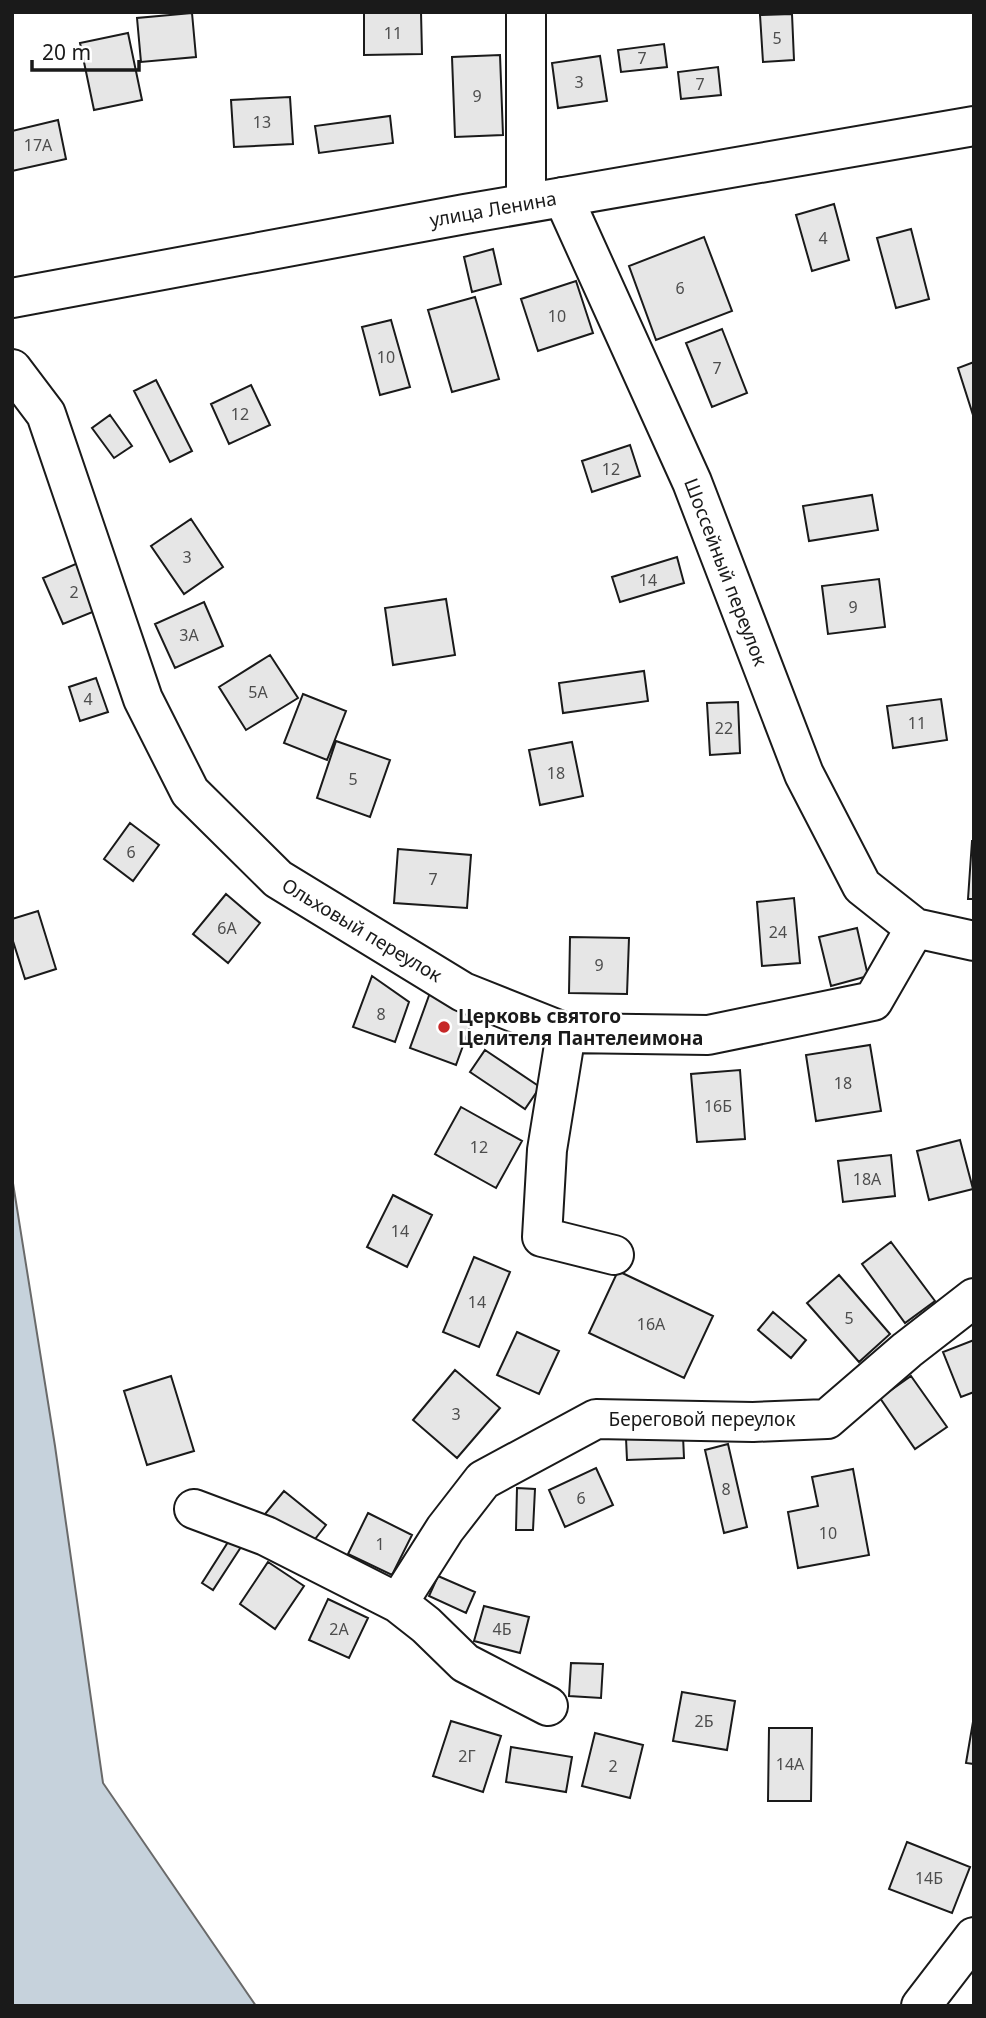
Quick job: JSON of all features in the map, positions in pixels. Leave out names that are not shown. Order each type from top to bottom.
[{"type":"street","points":[[526,12],[526,203]]},
{"type":"street","name":"улица Ленина","points":[[12,298],[526,203],[974,125]]},
{"type":"street","name":"Шоссейный переулок","points":[[563,197],[692,482],[804,774],[862,886],[915,928]]},
{"type":"street","name":"Ольховый переулок","points":[[12,369],[46,414],[143,699],[190,792],[278,879],[463,992],[566,1033],[708,1035],[873,1001],[915,928]]},
{"type":"street","points":[[915,928],[974,942]]},
{"type":"street","points":[[566,1033],[547,1150],[542,1237],[614,1255]]},
{"type":"street","name":"Береговой переулок","points":[[398,1603],[445,1529],[483,1480],[596,1419],[753,1422],[827,1419],[907,1349],[974,1298]]},
{"type":"street","points":[[194,1509],[266,1536],[398,1603],[426,1625],[465,1664],[548,1706]]},
{"type":"street","points":[[921,2006],[974,1937]]},
{"type":"shaded area","points":[[12,1177],[55,1446],[103,1783],[256,2006],[12,2006]]},
{"type":"building","points":[[364,12],[421,12],[422,54],[364,55]]},
{"type":"building","points":[[192,13],[196,57],[141,62],[137,18]]},
{"type":"building","points":[[792,14],[794,60],[763,62],[760,15]]},
{"type":"building","points":[[128,33],[142,100],[94,110],[80,43]]},
{"type":"building","points":[[664,44],[667,67],[621,72],[618,50]]},
{"type":"building","points":[[500,55],[503,135],[455,137],[452,57]]},
{"type":"building","points":[[600,56],[607,101],[558,108],[552,63]]},
{"type":"building","points":[[718,67],[721,95],[681,99],[678,72]]},
{"type":"building","points":[[290,97],[293,144],[234,147],[231,100]]},
{"type":"building","points":[[390,116],[393,143],[319,153],[315,126]]},
{"type":"building","points":[[58,120],[66,159],[12,171],[12,131]]},
{"type":"building","points":[[834,204],[849,260],[812,271],[796,215]]},
{"type":"building","points":[[911,229],[929,299],[896,308],[877,238]]},
{"type":"building","points":[[704,237],[732,311],[656,340],[629,266]]},
{"type":"building","points":[[493,249],[501,284],[472,292],[464,257]]},
{"type":"building","points":[[576,281],[593,333],[538,351],[521,299]]},
{"type":"building","points":[[475,297],[499,379],[452,392],[428,310]]},
{"type":"building","points":[[391,320],[410,387],[380,395],[362,327]]},
{"type":"building","points":[[722,329],[747,393],[712,407],[686,343]]},
{"type":"building","points":[[974,362],[974,415],[973,415],[958,368]]},
{"type":"building","points":[[156,380],[192,451],[170,462],[134,391]]},
{"type":"building","points":[[251,385],[270,425],[229,444],[211,404]]},
{"type":"building","points":[[110,415],[132,446],[114,458],[92,428]]},
{"type":"building","points":[[630,445],[640,476],[592,492],[582,461]]},
{"type":"building","points":[[872,495],[878,530],[809,541],[803,506]]},
{"type":"building","points":[[191,519],[223,567],[184,594],[151,546]]},
{"type":"building","points":[[677,557],[684,583],[620,602],[612,577]]},
{"type":"building","points":[[85,560],[105,607],[63,624],[43,578]]},
{"type":"building","points":[[879,579],[885,627],[828,634],[822,586]]},
{"type":"building","points":[[446,599],[455,655],[393,665],[385,608]]},
{"type":"building","points":[[204,602],[223,646],[175,668],[155,624]]},
{"type":"building","points":[[270,655],[298,698],[246,730],[219,687]]},
{"type":"building","points":[[644,671],[648,701],[563,713],[559,683]]},
{"type":"building","points":[[96,678],[108,712],[80,721],[69,687]]},
{"type":"building","points":[[303,694],[346,711],[327,760],[284,743]]},
{"type":"building","points":[[941,699],[947,740],[893,748],[887,706]]},
{"type":"building","points":[[738,702],[740,753],[710,755],[707,703]]},
{"type":"building","points":[[336,741],[390,760],[370,817],[317,798]]},
{"type":"building","points":[[572,742],[583,796],[540,805],[529,750]]},
{"type":"building","points":[[130,823],[159,845],[133,881],[104,859]]},
{"type":"building","points":[[972,841],[974,899],[968,899]]},
{"type":"building","points":[[398,849],[471,855],[467,908],[394,903]]},
{"type":"building","points":[[226,894],[260,923],[228,963],[193,934]]},
{"type":"building","points":[[794,898],[800,963],[762,966],[757,902]]},
{"type":"building","points":[[38,911],[56,969],[25,979],[12,938],[12,919]]},
{"type":"building","points":[[857,928],[868,976],[831,986],[819,937]]},
{"type":"building","points":[[570,937],[629,938],[627,994],[569,993]]},
{"type":"building","points":[[372,976],[409,1002],[395,1042],[353,1027]]},
{"type":"building","name":"Церковь святого Целителя Пантелеимона","points":[[431,990],[477,1007],[456,1065],[410,1048]]},
{"type":"building","points":[[870,1045],[881,1111],[816,1121],[806,1055]]},
{"type":"building","points":[[485,1050],[540,1087],[525,1109],[470,1072]]},
{"type":"building","points":[[740,1070],[745,1139],[697,1142],[691,1074]]},
{"type":"building","points":[[461,1107],[522,1141],[496,1188],[435,1154]]},
{"type":"building","points":[[960,1140],[973,1189],[929,1200],[917,1151]]},
{"type":"building","points":[[891,1155],[895,1196],[843,1202],[838,1161]]},
{"type":"building","points":[[393,1195],[432,1215],[407,1267],[367,1247]]},
{"type":"building","points":[[891,1242],[935,1301],[905,1323],[862,1264]]},
{"type":"building","points":[[474,1257],[510,1272],[479,1347],[443,1332]]},
{"type":"building","points":[[618,1271],[713,1316],[684,1378],[589,1333]]},
{"type":"building","points":[[839,1275],[890,1334],[859,1362],[807,1303]]},
{"type":"building","points":[[773,1312],[806,1340],[791,1358],[758,1330]]},
{"type":"building","points":[[517,1332],[559,1351],[539,1394],[497,1375]]},
{"type":"building","points":[[974,1340],[974,1392],[961,1397],[943,1352]]},
{"type":"building","points":[[455,1370],[500,1408],[457,1458],[413,1420]]},
{"type":"building","points":[[171,1376],[194,1451],[147,1465],[124,1391]]},
{"type":"building","points":[[911,1376],[947,1427],[915,1449],[880,1398]]},
{"type":"building","points":[[683,1436],[684,1458],[627,1460],[626,1438]]},
{"type":"building","points":[[728,1444],[747,1527],[724,1533],[705,1450]]},
{"type":"building","points":[[596,1468],[613,1505],[565,1527],[549,1490]]},
{"type":"building","points":[[853,1469],[869,1555],[798,1568],[788,1512],[818,1506],[812,1477]]},
{"type":"building","points":[[517,1488],[535,1489],[533,1530],[516,1530]]},
{"type":"building","points":[[284,1491],[326,1525],[308,1548],[265,1514]]},
{"type":"building","points":[[368,1513],[412,1535],[392,1575],[348,1554]]},
{"type":"building","points":[[230,1539],[241,1547],[213,1590],[202,1583]]},
{"type":"building","points":[[268,1562],[304,1586],[275,1629],[240,1604]]},
{"type":"building","points":[[438,1576],[475,1592],[466,1613],[429,1596]]},
{"type":"building","points":[[328,1599],[368,1618],[349,1658],[309,1640]]},
{"type":"building","points":[[484,1606],[529,1617],[520,1653],[474,1641]]},
{"type":"building","points":[[571,1663],[603,1664],[601,1698],[569,1696]]},
{"type":"building","points":[[682,1692],[735,1701],[727,1750],[673,1741]]},
{"type":"building","points":[[974,1716],[974,1764],[966,1763]]},
{"type":"building","points":[[451,1721],[501,1736],[483,1792],[433,1776]]},
{"type":"building","points":[[769,1728],[812,1728],[811,1801],[768,1801]]},
{"type":"building","points":[[595,1733],[643,1745],[630,1798],[582,1786]]},
{"type":"building","points":[[511,1747],[572,1757],[566,1792],[506,1782]]},
{"type":"building","points":[[907,1842],[970,1867],[952,1913],[889,1889]]},
{"type":"place","name":"Церковь святого Целителя Пантелеимона","points":[[444,1027]]}]
